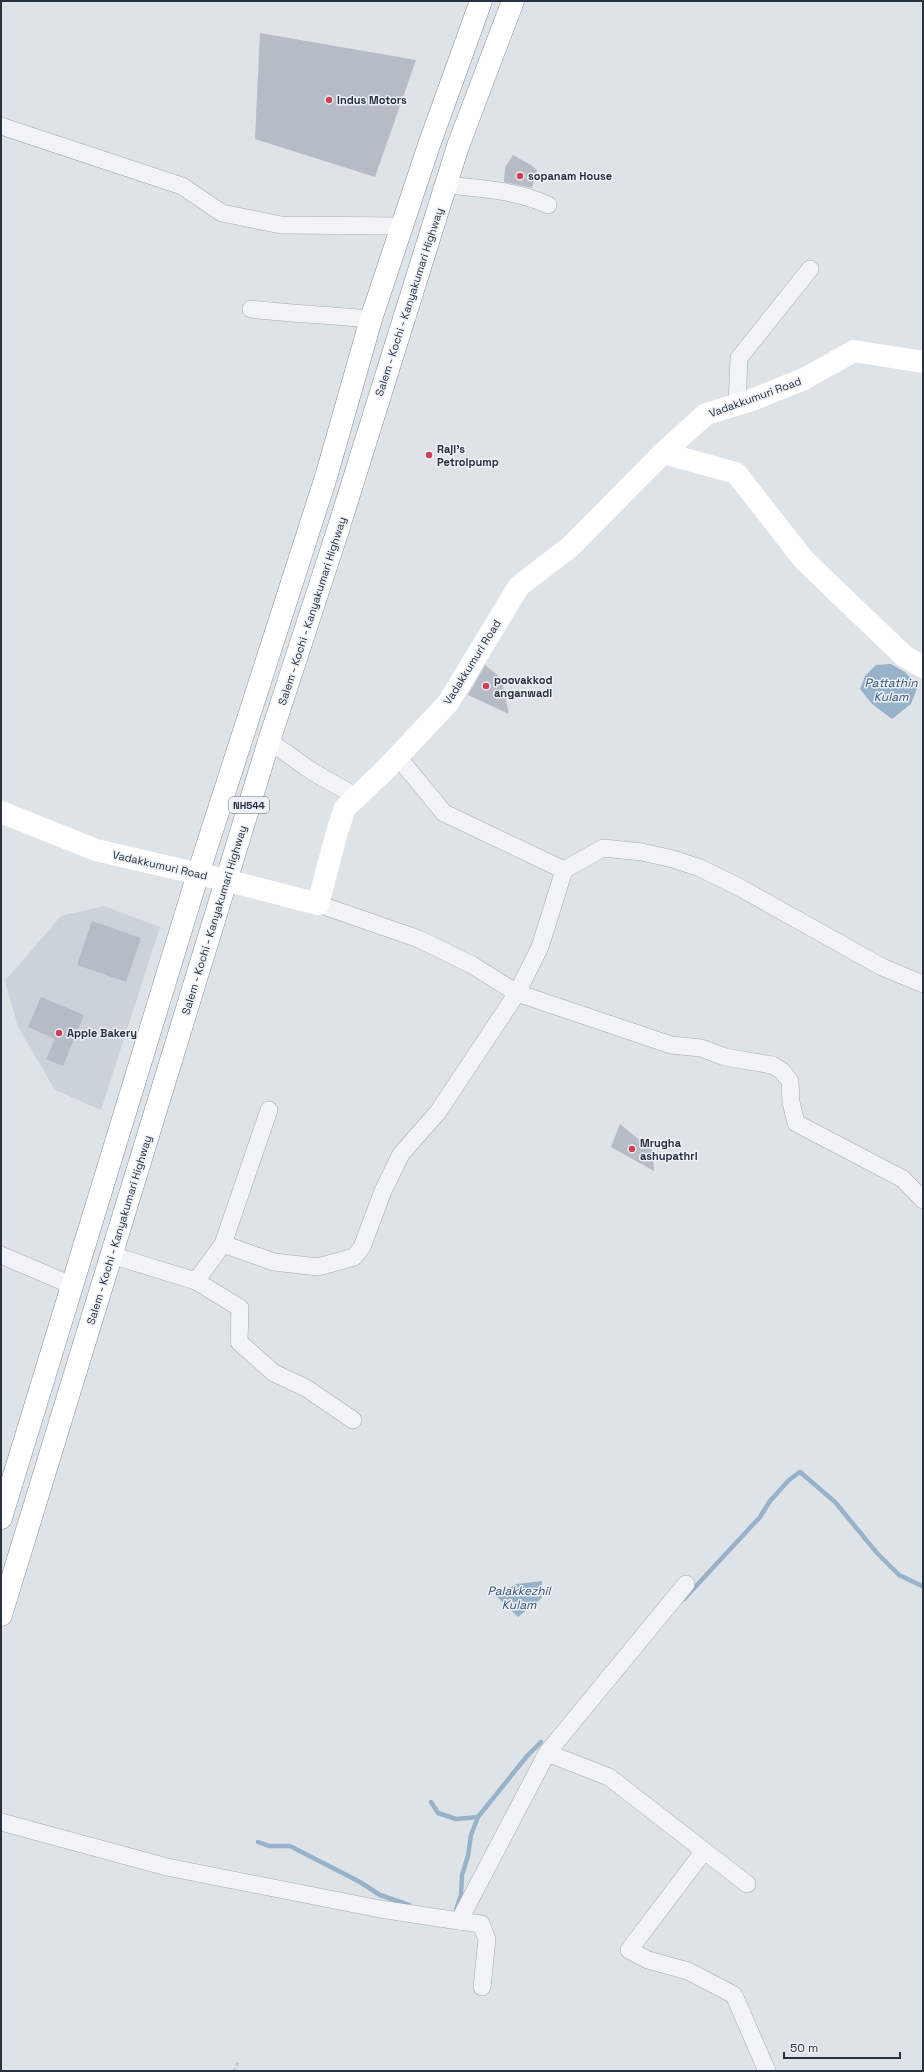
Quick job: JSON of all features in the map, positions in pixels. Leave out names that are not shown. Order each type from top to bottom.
[{"type":"main road","name":"NH544","points":[[1,1518],[71,1285],[198,874],[326,477],[371,319],[481,1]]},
{"type":"main road","name":"Salem - Kochi - Kanyakumari Highway","points":[[1,1615],[269,740],[340,525],[458,146],[513,1]]},
{"type":"main road","name":"Vadakkumuri Road","points":[[1,812],[96,850],[225,880],[318,904],[337,832],[345,808],[398,757],[448,703],[519,586],[570,547],[663,453],[706,414],[804,379],[854,351],[923,362]]},
{"type":"main road","points":[[663,453],[736,473],[804,560],[904,656],[923,667]]},
{"type":"street","points":[[1,126],[182,186],[222,214],[281,225],[403,226]]},
{"type":"street","points":[[446,185],[480,188],[530,198],[548,205]]},
{"type":"street","points":[[737,404],[739,358],[810,268]]},
{"type":"street","points":[[251,309],[301,315],[313,314],[371,319]]},
{"type":"street","points":[[269,740],[313,772],[357,797]]},
{"type":"street","points":[[398,757],[444,813],[564,870]]},
{"type":"street","points":[[224,1244],[274,1262],[318,1267],[354,1257],[362,1248],[383,1190],[401,1154],[438,1112],[517,993],[540,947],[564,870],[603,848],[642,852],[673,859],[700,868],[737,886],[882,967],[923,984]]},
{"type":"street","points":[[318,904],[419,939],[472,965],[517,993],[671,1045],[701,1048],[725,1056],[772,1065],[782,1070],[790,1081],[791,1102],[796,1123],[903,1179],[923,1200]]},
{"type":"street","points":[[196,1281],[224,1244],[269,1110]]},
{"type":"street","points":[[1,1255],[71,1285]]},
{"type":"street","points":[[111,1255],[196,1281],[240,1308],[239,1342],[274,1373],[306,1388],[353,1420]]},
{"type":"street","points":[[459,1921],[547,1753],[686,1584]]},
{"type":"street","points":[[547,1753],[609,1777],[747,1884]]},
{"type":"street","points":[[1,1822],[167,1867],[380,1909],[481,1924],[488,1939],[482,1987]]},
{"type":"street","points":[[704,1851],[629,1950],[648,1960],[688,1971],[734,1996],[767,2071]]},
{"type":"path","points":[[234,2071],[238,2063]]},
{"type":"shaded area","points":[[104,906],[160,927],[101,1110],[55,1090],[18,1027],[5,981],[61,916]]},
{"type":"water","name":"Pattathin Kulam","points":[[891,664],[905,672],[918,686],[911,704],[892,719],[872,704],[860,689],[865,676],[876,665]]},
{"type":"water","name":"Palakkezhil Kulam","points":[[542,1581],[542,1598],[518,1617],[496,1596],[516,1584]]},
{"type":"building","name":"Indus Motors","points":[[260,33],[416,60],[375,177],[255,139]]},
{"type":"building","name":"sopanam House","points":[[513,155],[537,170],[532,188],[504,182],[505,167]]},
{"type":"building","name":"poovakkod anganwadi","points":[[485,665],[501,678],[509,714],[468,695]]},
{"type":"building","points":[[92,921],[141,938],[126,982],[77,965]]},
{"type":"building","name":"Apple Bakery","points":[[41,997],[84,1015],[63,1066],[46,1059],[55,1039],[28,1027]]},
{"type":"building","name":"Mrugha ashupathri","points":[[620,1124],[653,1151],[654,1171],[611,1147]]},
{"type":"waterway","points":[[684,1599],[760,1517],[770,1501],[789,1480],[800,1472],[835,1502],[877,1553],[899,1575],[922,1586]]},
{"type":"waterway","points":[[431,1802],[438,1813],[456,1819],[478,1817],[527,1756],[541,1742]]},
{"type":"waterway","points":[[456,1910],[461,1895],[462,1875],[468,1856],[471,1835],[478,1817]]},
{"type":"waterway","points":[[258,1842],[269,1846],[290,1846],[360,1882],[380,1895],[409,1905]]},
{"type":"place","name":"Indus Motors","points":[[329,100]]},
{"type":"place","name":"sopanam House","points":[[520,176]]},
{"type":"place","name":"Raji's Petrolpump","points":[[429,455]]},
{"type":"place","name":"poovakkod anganwadi","points":[[486,686]]},
{"type":"place","name":"Apple Bakery","points":[[59,1033]]},
{"type":"place","name":"Mrugha ashupathri","points":[[632,1149]]}]
